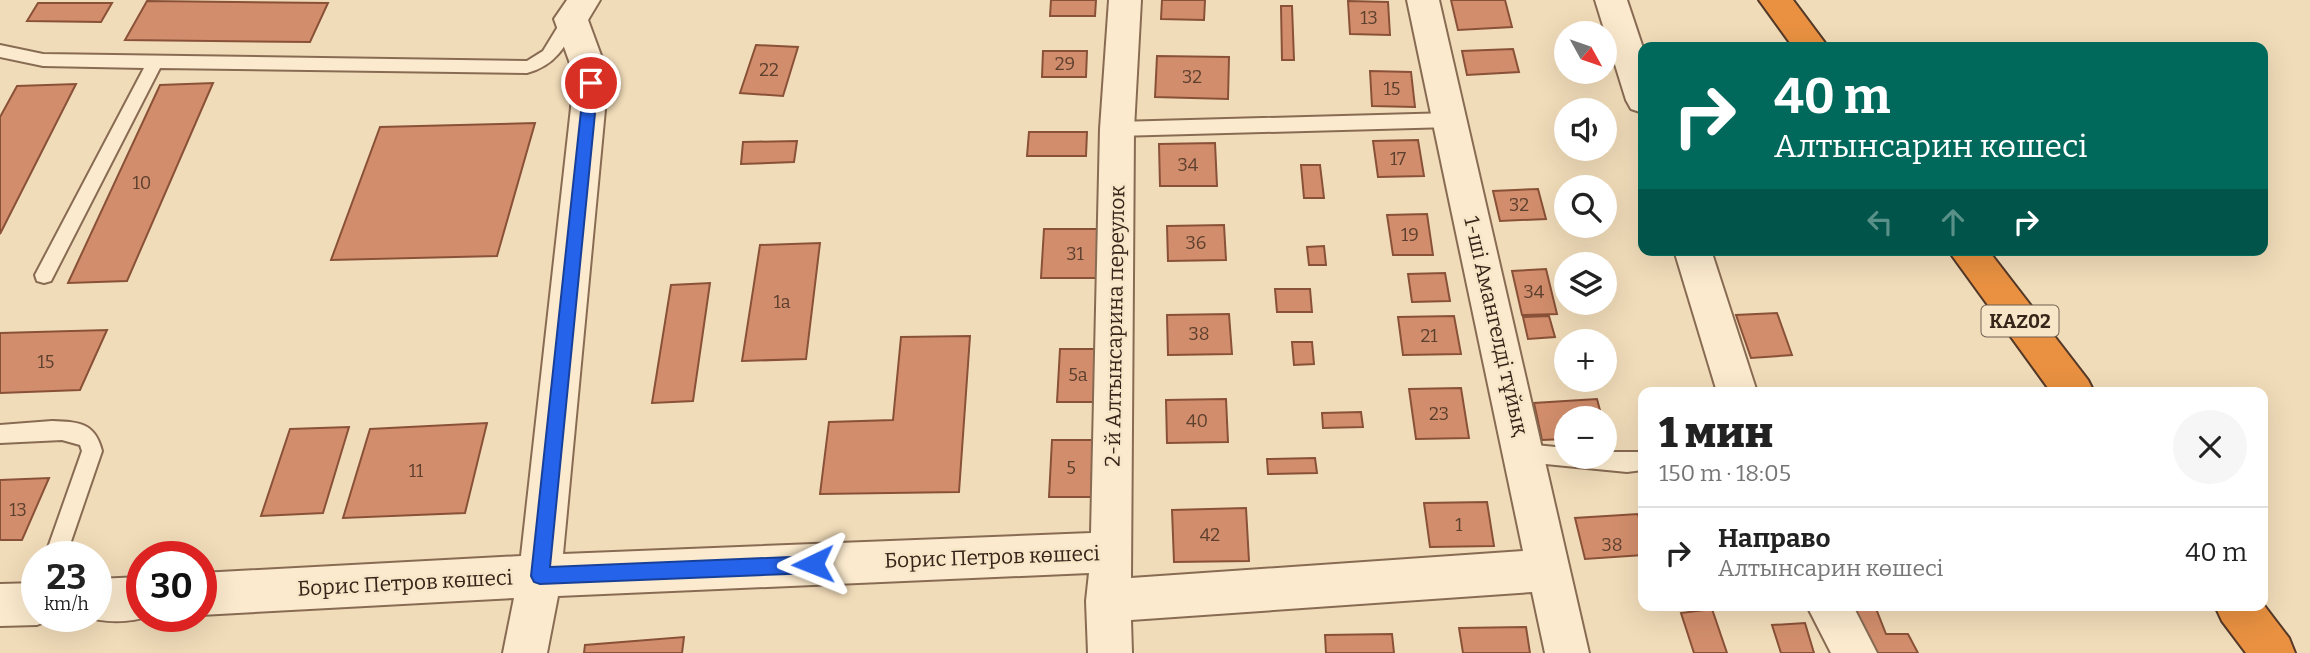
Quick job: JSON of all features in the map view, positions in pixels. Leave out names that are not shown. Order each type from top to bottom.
[{"type":"highway","points":[[1775,0],[1807,42]]},
{"type":"highway","name":"KAZ02","points":[[1971,256],[2070,387]]},
{"type":"highway","points":[[2241,611],[2273,653]]},
{"type":"street","name":"2-й Алтынсарина переулок","points":[[1110,653],[1108,601],[1112,552],[1117,129],[1125,0]]},
{"type":"street","name":"1-ші Амангелді тұйық","points":[[1423,0],[1567,653]]},
{"type":"street","points":[[1611,0],[1638,84]]},
{"type":"street","points":[[524,653],[540,576],[591,83],[578,9]]},
{"type":"street","points":[[1694,256],[1735,387]]},
{"type":"street","name":"Борис Петров көшесі","points":[[217,593],[540,576],[1112,552]]},
{"type":"street","points":[[1108,601],[1550,570]]},
{"type":"street","points":[[0,605],[21,604]]},
{"type":"street","points":[[1832,611],[1855,653]]},
{"type":"lane","points":[[0,51],[43,60],[527,67],[541,64],[548,59],[578,9]]},
{"type":"lane","points":[[44,275],[155,62]]},
{"type":"lane","points":[[1117,129],[1451,120]]},
{"type":"lane","points":[[0,434],[82,433],[89,440],[92,451],[61,541]]},
{"type":"lane","points":[[1525,453],[1627,463],[1638,462]]},
{"type":"building","points":[[1051,0],[1096,0],[1095,16],[1050,16]]},
{"type":"building","points":[[1162,0],[1205,0],[1204,20],[1161,19]]},
{"type":"building","points":[[1451,0],[1505,0],[1512,27],[1458,30]]},
{"type":"building","points":[[147,1],[328,3],[310,42],[125,40]]},
{"type":"building","points":[[1348,1],[1388,2],[1390,35],[1350,34]]},
{"type":"building","points":[[38,3],[112,3],[101,22],[27,21]]},
{"type":"building","points":[[1281,6],[1292,6],[1294,60],[1282,60]]},
{"type":"building","points":[[756,45],[798,47],[783,96],[740,93]]},
{"type":"building","points":[[1513,49],[1519,72],[1467,75],[1462,51]]},
{"type":"building","points":[[1043,51],[1087,51],[1086,77],[1042,77]]},
{"type":"building","points":[[1157,56],[1229,57],[1228,99],[1155,97]]},
{"type":"building","points":[[1370,71],[1411,72],[1415,107],[1372,106]]},
{"type":"building","points":[[213,83],[127,281],[68,283],[160,85]]},
{"type":"building","points":[[76,84],[0,234],[0,117],[17,86]]},
{"type":"building","points":[[535,123],[497,256],[331,260],[380,127]]},
{"type":"building","points":[[1029,132],[1087,132],[1086,156],[1027,156]]},
{"type":"building","points":[[1418,140],[1424,176],[1378,177],[1373,141]]},
{"type":"building","points":[[797,141],[794,162],[741,164],[743,142]]},
{"type":"building","points":[[1215,143],[1217,186],[1160,186],[1159,144]]},
{"type":"building","points":[[1301,165],[1320,165],[1324,198],[1304,198]]},
{"type":"building","points":[[1538,189],[1546,219],[1500,221],[1493,191]]},
{"type":"building","points":[[1427,214],[1433,255],[1393,255],[1387,215]]},
{"type":"building","points":[[1224,225],[1226,260],[1168,261],[1167,226]]},
{"type":"building","points":[[1044,229],[1108,229],[1106,278],[1041,278]]},
{"type":"building","points":[[820,243],[806,359],[742,361],[760,245]]},
{"type":"building","points":[[1324,246],[1326,265],[1309,265],[1307,247]]},
{"type":"building","points":[[1546,269],[1554,302],[1554,314],[1522,315],[1512,271]]},
{"type":"building","points":[[1445,273],[1450,301],[1412,302],[1408,274]]},
{"type":"building","points":[[710,283],[693,401],[652,403],[671,285]]},
{"type":"building","points":[[1275,289],[1310,289],[1312,312],[1277,312]]},
{"type":"building","points":[[1777,313],[1792,355],[1751,358],[1736,315]]},
{"type":"building","points":[[1229,314],[1232,354],[1168,355],[1167,315]]},
{"type":"building","points":[[1454,316],[1461,354],[1403,355],[1398,317]]},
{"type":"building","points":[[1549,316],[1554,337],[1528,339],[1523,317]]},
{"type":"building","points":[[107,330],[80,390],[0,393],[0,333]]},
{"type":"building","points":[[970,336],[959,492],[820,494],[829,422],[893,420],[901,337]]},
{"type":"building","points":[[1292,342],[1312,342],[1314,364],[1294,365]]},
{"type":"building","points":[[1060,349],[1099,349],[1098,402],[1057,402]]},
{"type":"building","points":[[1461,388],[1469,438],[1416,439],[1409,389]]},
{"type":"building","points":[[1226,399],[1228,442],[1167,443],[1166,400]]},
{"type":"building","points":[[1597,399],[1599,406],[1554,406],[1554,440],[1542,440],[1534,403]]},
{"type":"building","points":[[1361,412],[1363,427],[1323,428],[1322,413]]},
{"type":"building","points":[[487,423],[465,513],[343,518],[370,429]]},
{"type":"building","points":[[349,427],[323,513],[261,516],[290,429]]},
{"type":"building","points":[[1052,440],[1093,440],[1091,497],[1049,497]]},
{"type":"building","points":[[1315,458],[1317,473],[1268,474],[1267,459]]},
{"type":"building","points":[[49,478],[22,540],[0,540],[0,480]]},
{"type":"building","points":[[1487,502],[1494,546],[1430,547],[1424,503]]},
{"type":"building","points":[[1246,508],[1249,561],[1174,562],[1172,510]]},
{"type":"building","points":[[1638,514],[1638,555],[1585,559],[1575,518]]},
{"type":"building","points":[[1713,611],[1727,653],[1694,653],[1681,613]]},
{"type":"building","points":[[1855,611],[1877,611],[1886,634],[1908,634],[1918,653],[1874,653]]},
{"type":"building","points":[[1805,623],[1814,653],[1781,653],[1772,625]]},
{"type":"building","points":[[1526,627],[1530,653],[1463,653],[1459,628]]},
{"type":"building","points":[[1392,634],[1394,653],[1326,653],[1325,635]]},
{"type":"building","points":[[684,637],[682,653],[584,653],[585,645]]},
{"type":"route","points":[[591,83],[540,576],[813,564]]}]
